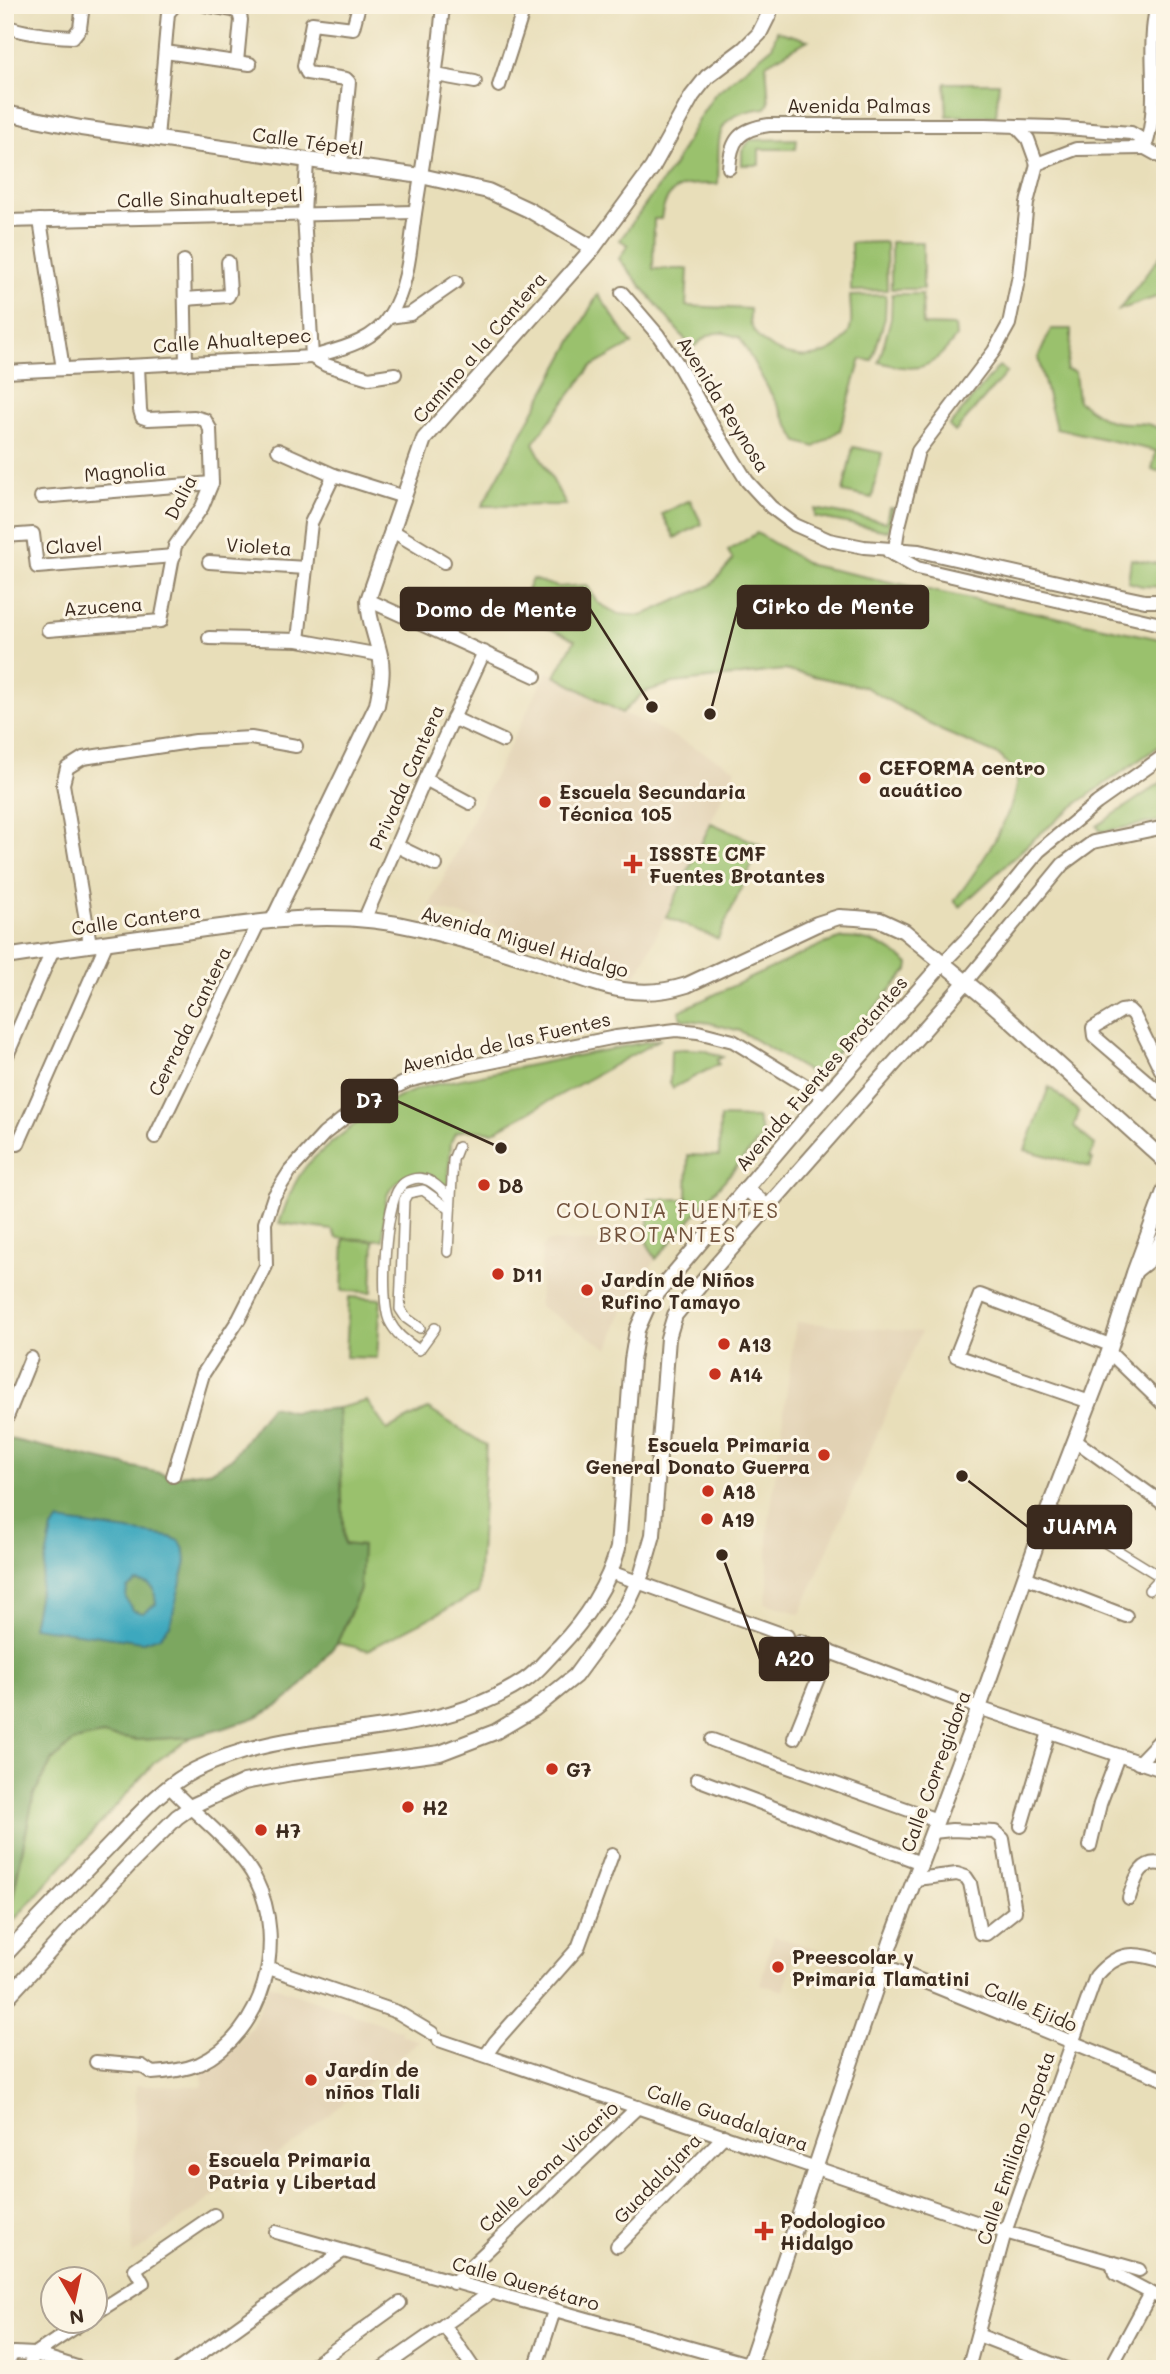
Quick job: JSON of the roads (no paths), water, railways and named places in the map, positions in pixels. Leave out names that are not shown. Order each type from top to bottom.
[{"type":"street","points":[[5,26],[21,32],[73,37],[80,27],[83,5]]},
{"type":"street","points":[[157,138],[169,13],[175,5]]},
{"type":"street","points":[[165,52],[243,63],[239,13],[205,5]]},
{"type":"street","points":[[341,165],[349,82],[346,79],[307,73],[303,66],[310,25],[315,22],[353,28],[359,5]]},
{"type":"street","name":"Calle Ahualtepec","points":[[5,372],[312,356],[350,347],[374,332],[390,317],[406,279],[436,75],[443,5]]},
{"type":"street","points":[[499,86],[525,5]]},
{"type":"street","name":"Camino a la Cantera","points":[[266,921],[377,705],[383,677],[368,613],[368,600],[424,439],[593,248],[652,168],[692,96],[707,77],[759,34],[769,14],[770,5]]},
{"type":"street","points":[[1145,148],[1152,127],[1153,32],[1157,5]]},
{"type":"street","points":[[436,75],[475,82]]},
{"type":"street","name":"Calle Tépetl","points":[[5,113],[81,128],[421,176],[488,191],[529,210],[593,248]]},
{"type":"street","name":"Avenida Palmas","points":[[729,168],[730,152],[743,132],[769,125],[1053,127],[1131,133],[1138,136],[1145,148]]},
{"type":"street","points":[[890,551],[918,451],[994,351],[1009,324],[1019,275],[1027,203],[1037,164],[1028,139],[1016,126]]},
{"type":"street","name":"Avenida Palmas","points":[[1037,164],[1076,149],[1145,148],[1165,159]]},
{"type":"street","points":[[307,161],[304,214],[312,356],[326,365],[369,377],[395,374]]},
{"type":"street","name":"Calle Sinahualtepetl","points":[[5,221],[415,212]]},
{"type":"street","points":[[40,220],[63,369]]},
{"type":"street","points":[[184,261],[186,364]]},
{"type":"street","points":[[185,299],[228,296],[228,262]]},
{"type":"street","points":[[390,317],[410,314],[456,282]]},
{"type":"street","name":"Avenida Reynosa","points":[[622,293],[658,335],[740,470],[771,507],[795,525],[829,540],[890,551],[919,551],[1134,599],[1165,601]]},
{"type":"street","name":"Dalia","points":[[138,366],[142,417],[194,417],[205,420],[210,429],[212,483],[202,507],[175,546],[162,621]]},
{"type":"street","points":[[278,450],[334,475],[404,497]]},
{"type":"street","points":[[298,640],[310,523],[334,475]]},
{"type":"street","name":"Magnolia","points":[[41,497],[212,483]]},
{"type":"street","points":[[391,530],[444,562]]},
{"type":"street","name":"Clavel","points":[[5,536],[33,534],[37,567],[173,556]]},
{"type":"street","name":"Avenida Reynosa","points":[[890,551],[917,568],[1165,625]]},
{"type":"street","name":"Violeta","points":[[209,562],[306,568]]},
{"type":"street","points":[[368,600],[535,676]]},
{"type":"street","name":"Azucena","points":[[47,630],[162,621]]},
{"type":"street","points":[[209,638],[298,640],[380,655]]},
{"type":"street","name":"Privada Cantera","points":[[365,918],[484,652]]},
{"type":"street","points":[[453,718],[503,741]]},
{"type":"street","points":[[90,944],[63,784],[67,768],[83,758],[196,741],[251,738],[296,746]]},
{"type":"street","name":"Avenida Fuentes Brotantes","points":[[5,1955],[169,1786],[221,1758],[257,1747],[438,1718],[472,1708],[501,1695],[528,1678],[570,1635],[586,1614],[610,1572],[618,1548],[631,1372],[637,1330],[649,1303],[824,1097],[972,932],[1039,850],[1097,803],[1165,755]]},
{"type":"street","points":[[425,779],[470,803]]},
{"type":"street","points":[[5,2000],[130,1865],[189,1808],[244,1782],[440,1753],[495,1732],[534,1709],[575,1676],[612,1628],[638,1583],[653,1535],[668,1338],[676,1315],[767,1207],[965,983],[1063,864],[1093,842],[1165,827]]},
{"type":"street","points":[[397,846],[436,865]]},
{"type":"street","name":"Avenida Miguel Hidalgo","points":[[266,921],[365,918],[415,927],[533,961],[598,984],[643,993],[668,991],[687,985],[817,924],[839,917],[880,920],[904,931],[989,1001],[1165,1161]]},
{"type":"street","name":"Calle Cantera","points":[[5,957],[266,921]]},
{"type":"street","name":"Cerrada Cantera","points":[[155,1137],[266,921]]},
{"type":"street","points":[[18,1144],[107,942]]},
{"type":"street","points":[[5,1060],[53,949]]},
{"type":"street","points":[[1165,1078],[1129,1010],[1121,1011],[1093,1028],[1094,1036],[1165,1097]]},
{"type":"street","name":"Avenida de las Fuentes","points":[[173,1476],[203,1374],[239,1319],[265,1266],[265,1223],[274,1196],[290,1171],[324,1134],[363,1103],[408,1081],[471,1066],[616,1037],[676,1030],[698,1032],[733,1041],[824,1097]]},
{"type":"street","points":[[448,1252],[453,1160],[458,1147]]},
{"type":"street","points":[[435,1328],[419,1350],[396,1333],[388,1316],[384,1268],[391,1203],[399,1188],[413,1179],[429,1181],[450,1198]]},
{"type":"street","points":[[747,1188],[767,1207]]},
{"type":"street","name":"Calle Corregidora","points":[[749,2367],[883,1965],[1110,1348],[1165,1189]]},
{"type":"street","points":[[420,1328],[406,1318],[400,1309],[404,1200],[408,1193],[423,1190],[450,1209]]},
{"type":"street","points":[[1134,1273],[1149,1261],[1165,1233]]},
{"type":"street","points":[[1090,1402],[956,1356],[980,1295],[1110,1348],[1165,1406]]},
{"type":"street","points":[[6,1422],[31,1358]]},
{"type":"street","points":[[1076,1441],[1165,1505]]},
{"type":"street","points":[[1049,1508],[1161,1577],[1149,1590]]},
{"type":"street","points":[[610,1572],[787,1636]]},
{"type":"street","points":[[1025,1577],[1126,1616]]},
{"type":"street","points":[[800,1641],[979,1708],[1165,1771]]},
{"type":"street","points":[[794,1738],[829,1651]]},
{"type":"street","points":[[1021,1826],[1049,1732]]},
{"type":"street","points":[[1138,1763],[1165,1735]]},
{"type":"street","points":[[712,1740],[935,1826],[952,1830],[995,1832],[1003,1839],[1015,1911],[986,1934],[980,1933],[970,1883],[966,1877],[957,1874],[916,1879]]},
{"type":"street","points":[[1090,1846],[1100,1804],[1118,1756]]},
{"type":"street","points":[[697,1779],[921,1863]]},
{"type":"street","points":[[96,2062],[142,2066],[152,2073],[183,2069],[206,2060],[245,2023],[269,1968],[269,1928],[256,1880],[235,1852],[169,1786]]},
{"type":"street","points":[[486,2056],[495,2042],[578,1948],[611,1855]]},
{"type":"street","points":[[1129,1898],[1138,1872],[1146,1864],[1165,1865]]},
{"type":"street","name":"Calle Emiliano Zapata","points":[[968,2369],[1005,2232],[1096,1976],[1109,1962],[1124,1955],[1149,1956],[1165,1962]]},
{"type":"street","name":"Calle Ejido","points":[[883,1965],[1071,2044],[1165,2080]]},
{"type":"street","name":"Calle Guadalajara","points":[[269,1968],[397,2012],[436,2036],[486,2056],[1005,2232],[1139,2270]]},
{"type":"street","name":"Calle Leona Vicario","points":[[453,2283],[638,2107]]},
{"type":"street","name":"Guadalajara","points":[[617,2246],[724,2136]]},
{"type":"street","points":[[108,2305],[143,2283],[135,2269],[214,2215]]},
{"type":"street","name":"Calle Querétaro","points":[[276,2232],[749,2367],[766,2369]]},
{"type":"street","points":[[178,2369],[343,2251]]},
{"type":"street","points":[[1112,2262],[1115,2274],[1165,2300]]},
{"type":"street","points":[[381,2369],[490,2293]]},
{"type":"street","points":[[1110,2369],[1151,2293]]},
{"type":"street","points":[[307,2369],[400,2303]]},
{"type":"street","points":[[535,2369],[554,2311]]},
{"type":"street","points":[[444,2325],[474,2369]]},
{"type":"street","points":[[978,2335],[1066,2369]]},
{"type":"street","points":[[27,2369],[35,2354],[62,2336]]},
{"type":"street","points":[[5,2364],[15,2353],[35,2354],[82,2369]]},
{"type":"water","points":[[59,1521],[170,1537],[180,1541],[186,1562],[170,1625],[159,1637],[143,1642],[32,1627],[52,1529]],"holes":[[[137,1582],[148,1584],[154,1589],[156,1604],[143,1613],[132,1610],[126,1598],[127,1588]]]},
{"type":"place","name":"Domo de Mente","points":[[652,707]]},
{"type":"place","name":"Cirko de Mente","points":[[710,714]]},
{"type":"place","name":"CEFORMA centro acuático","points":[[865,778]]},
{"type":"place","name":"Escuela Secundaria Técnica 105","points":[[545,802]]},
{"type":"place","name":"ISSSTE CMF Fuentes Brotantes","points":[[633,864]]},
{"type":"place","name":"D7","points":[[501,1148]]},
{"type":"place","name":"D8","points":[[484,1185]]},
{"type":"place","name":"D11","points":[[498,1274]]},
{"type":"place","name":"Jardín de Niños Rufino Tamayo","points":[[587,1290]]},
{"type":"place","name":"A13","points":[[724,1344]]},
{"type":"place","name":"A14","points":[[715,1374]]},
{"type":"place","name":"Escuela Primaria General Donato Guerra","points":[[824,1455]]},
{"type":"place","name":"JUAMA","points":[[962,1476]]},
{"type":"place","name":"A18","points":[[708,1491]]},
{"type":"place","name":"A19","points":[[707,1519]]},
{"type":"place","name":"A20","points":[[722,1555]]},
{"type":"place","name":"G7","points":[[552,1769]]},
{"type":"place","name":"H2","points":[[408,1807]]},
{"type":"place","name":"H7","points":[[261,1830]]},
{"type":"place","name":"Preescolar y Primaria Tlamatini","points":[[778,1967]]},
{"type":"place","name":"Jardín de niños Tlali","points":[[311,2080]]},
{"type":"place","name":"Escuela Primaria Patria y Libertad","points":[[194,2170]]},
{"type":"place","name":"Podologico Hidalgo","points":[[764,2231]]},
{"type":"district","name":"COLONIA FUENTES BROTANTES","points":[[668,1221]]}]
